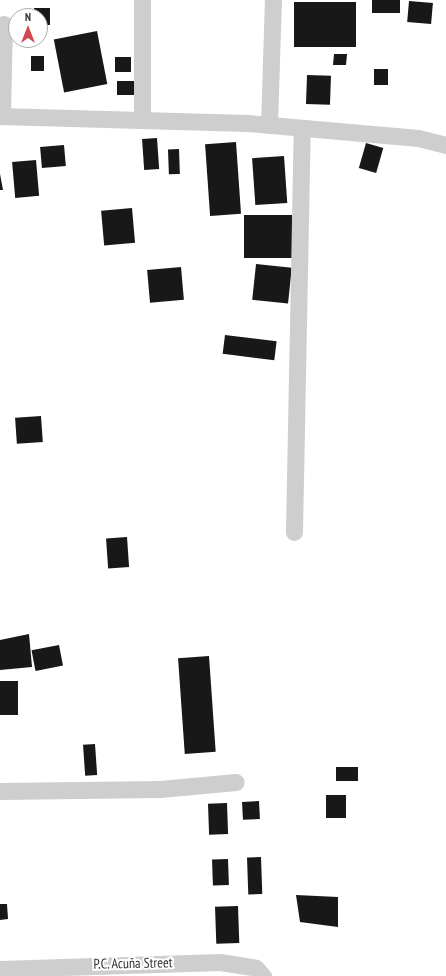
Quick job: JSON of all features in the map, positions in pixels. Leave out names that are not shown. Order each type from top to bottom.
[{"type":"street","points":[[142,0],[142,120]]},
{"type":"street","points":[[269,125],[273,0]]},
{"type":"street","points":[[4,24],[1,116],[269,125],[418,138],[446,145]]},
{"type":"street","points":[[294,532],[302,128]]},
{"type":"street","points":[[0,792],[160,789],[236,782]]},
{"type":"street","name":"P.C. Acuña Street","points":[[0,969],[91,970],[226,963],[256,968],[262,976]]},
{"type":"building","points":[[372,0],[400,0],[400,13],[372,13]]},
{"type":"building","points":[[409,1],[433,3],[431,24],[407,22]]},
{"type":"building","points":[[294,2],[356,2],[356,47],[294,47]]},
{"type":"building","points":[[48,8],[50,8],[50,25],[48,25]]},
{"type":"building","points":[[97,31],[107,84],[64,92],[54,39]]},
{"type":"building","points":[[334,54],[347,54],[346,65],[333,65]]},
{"type":"building","points":[[31,56],[44,56],[44,71],[31,71]]},
{"type":"building","points":[[115,57],[131,57],[131,72],[115,72]]},
{"type":"building","points":[[374,69],[388,69],[388,85],[374,85]]},
{"type":"building","points":[[307,75],[331,76],[330,105],[306,104]]},
{"type":"building","points":[[117,81],[134,81],[134,95],[117,95]]},
{"type":"building","points":[[157,138],[159,169],[144,170],[142,139]]},
{"type":"building","points":[[236,142],[241,214],[210,216],[205,144]]},
{"type":"building","points":[[366,143],[383,148],[376,173],[359,168]]},
{"type":"building","points":[[64,145],[66,166],[42,168],[40,147]]},
{"type":"building","points":[[168,149],[179,149],[180,174],[169,174]]},
{"type":"building","points":[[284,156],[287,203],[255,205],[252,158]]},
{"type":"building","points":[[36,160],[39,196],[15,198],[12,162]]},
{"type":"building","points":[[0,174],[3,190],[0,190]]},
{"type":"building","points":[[132,208],[135,243],[104,246],[101,211]]},
{"type":"building","points":[[244,215],[292,215],[292,258],[244,258]]},
{"type":"building","points":[[256,264],[292,268],[288,304],[252,300]]},
{"type":"building","points":[[181,267],[184,300],[150,303],[147,270]]},
{"type":"building","points":[[225,335],[277,341],[274,360],[223,354]]},
{"type":"building","points":[[41,416],[43,442],[17,444],[15,418]]},
{"type":"building","points":[[127,537],[129,567],[108,568],[106,538]]},
{"type":"building","points":[[29,634],[32,667],[0,670],[0,640]]},
{"type":"building","points":[[59,645],[63,666],[36,671],[32,650]]},
{"type":"building","points":[[209,656],[216,752],[185,754],[178,658]]},
{"type":"building","points":[[0,681],[18,681],[18,715],[0,715]]},
{"type":"building","points":[[95,744],[97,775],[85,776],[83,745]]},
{"type":"building","points":[[336,767],[358,767],[358,781],[336,781]]},
{"type":"building","points":[[326,795],[346,795],[346,818],[326,818]]},
{"type":"building","points":[[259,801],[260,819],[243,820],[242,802]]},
{"type":"building","points":[[227,803],[228,834],[209,835],[208,804]]},
{"type":"building","points":[[247,857],[261,857],[262,894],[248,894]]},
{"type":"building","points":[[228,859],[229,885],[213,886],[212,860]]},
{"type":"building","points":[[296,895],[338,897],[338,927],[300,922]]},
{"type":"building","points":[[0,904],[7,904],[8,919],[0,920]]},
{"type":"building","points":[[238,906],[239,943],[216,944],[215,907]]}]
